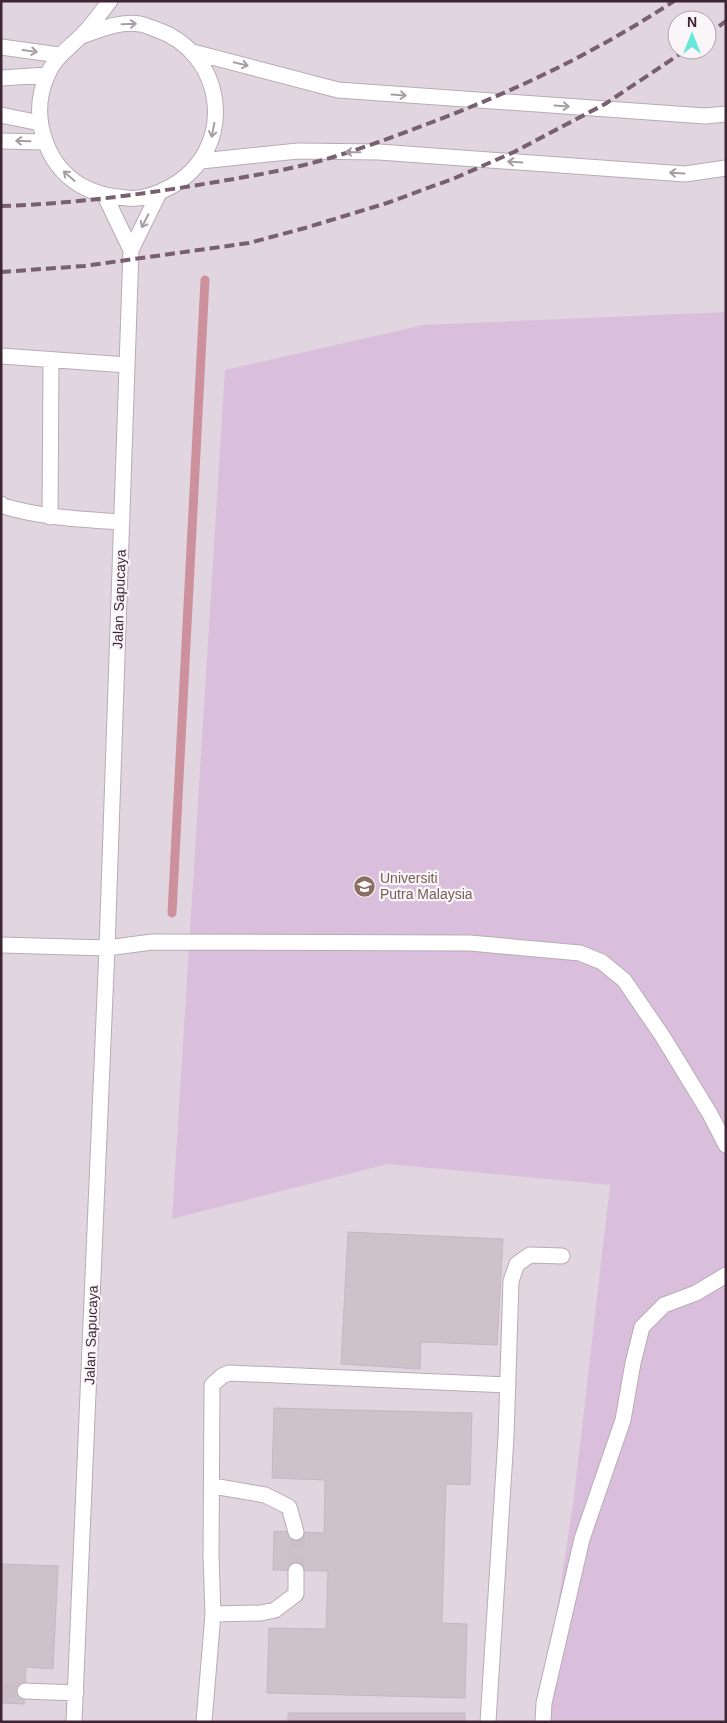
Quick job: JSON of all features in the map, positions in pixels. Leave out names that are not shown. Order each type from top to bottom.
[{"type":"street","points":[[82,36],[110,25],[140,24],[170,34],[193,52],[209,77],[216,105],[213,134],[201,161],[183,180],[159,193],[133,199],[105,196],[80,185],[59,167],[45,142],[40,123],[40,99],[47,75],[59,56],[82,36],[110,1]]},
{"type":"street","points":[[1,47],[59,56]]},
{"type":"street","points":[[193,52],[338,90],[705,116],[726,114]]},
{"type":"street","points":[[1,78],[47,75]]},
{"type":"street","points":[[1,114],[40,123]]},
{"type":"street","points":[[1,141],[45,142]]},
{"type":"street","points":[[201,161],[298,151],[389,152],[685,174],[726,168]]},
{"type":"street","points":[[131,250],[159,193]]},
{"type":"street","points":[[105,196],[131,250]]},
{"type":"street","name":"Jalan Sapucaya","points":[[74,1722],[107,948],[131,250]]},
{"type":"street","points":[[1,356],[127,365]]},
{"type":"street","points":[[50,517],[51,360]]},
{"type":"street","points":[[1,504],[28,513],[50,517],[122,522]]},
{"type":"street","points":[[1,945],[107,948],[152,942],[470,943],[580,953],[602,962],[624,980],[664,1037],[710,1114],[726,1145]]},
{"type":"street","points":[[488,1722],[506,1437],[511,1281],[517,1264],[530,1255],[562,1256]]},
{"type":"street","points":[[544,1722],[544,1703],[582,1539],[623,1420],[642,1326],[664,1305],[696,1293],[726,1275]]},
{"type":"street","points":[[204,1722],[213,1614],[211,1556],[213,1486],[212,1385],[222,1376],[230,1373],[508,1385]]},
{"type":"street","points":[[213,1486],[265,1495],[289,1507],[296,1532]]},
{"type":"street","points":[[213,1614],[262,1613],[275,1610],[296,1594],[296,1570]]},
{"type":"street","points":[[24,1691],[76,1693]]},
{"type":"shaded area","name":"Universiti Putra Malaysia","points":[[1,1],[726,1],[726,1722],[1,1722]]},
{"type":"shaded area","points":[[726,312],[726,1722],[540,1722],[574,1497],[610,1185],[388,1164],[172,1219],[225,370],[423,325]]},
{"type":"building","points":[[348,1232],[503,1239],[497,1345],[421,1342],[420,1369],[341,1364]]},
{"type":"building","points":[[274,1408],[472,1413],[470,1485],[446,1484],[442,1623],[467,1624],[465,1698],[267,1693],[269,1628],[326,1629],[328,1571],[273,1570],[274,1531],[324,1533],[325,1480],[272,1478]]},
{"type":"building","points":[[1,1564],[58,1566],[53,1669],[26,1667],[24,1704],[1,1703]]},
{"type":"building","points":[[288,1713],[465,1713],[465,1722],[288,1722]]},
{"type":"waterway","points":[[172,913],[205,280]]},
{"type":"tunnel","points":[[296,1532],[298,1537],[296,1571]]},
{"type":"tunnel","points":[[1,1690],[25,1691]]},
{"type":"railway","points":[[1,206],[82,201],[163,191],[310,164],[375,143],[459,112],[523,84],[585,54],[674,1]]},
{"type":"railway","points":[[717,28],[726,21]]},
{"type":"railway","points":[[1,272],[84,266],[249,243],[387,203],[455,178],[514,152],[605,104],[671,60]]},
{"type":"place","name":"Universiti Putra Malaysia","points":[[364,886]]}]
